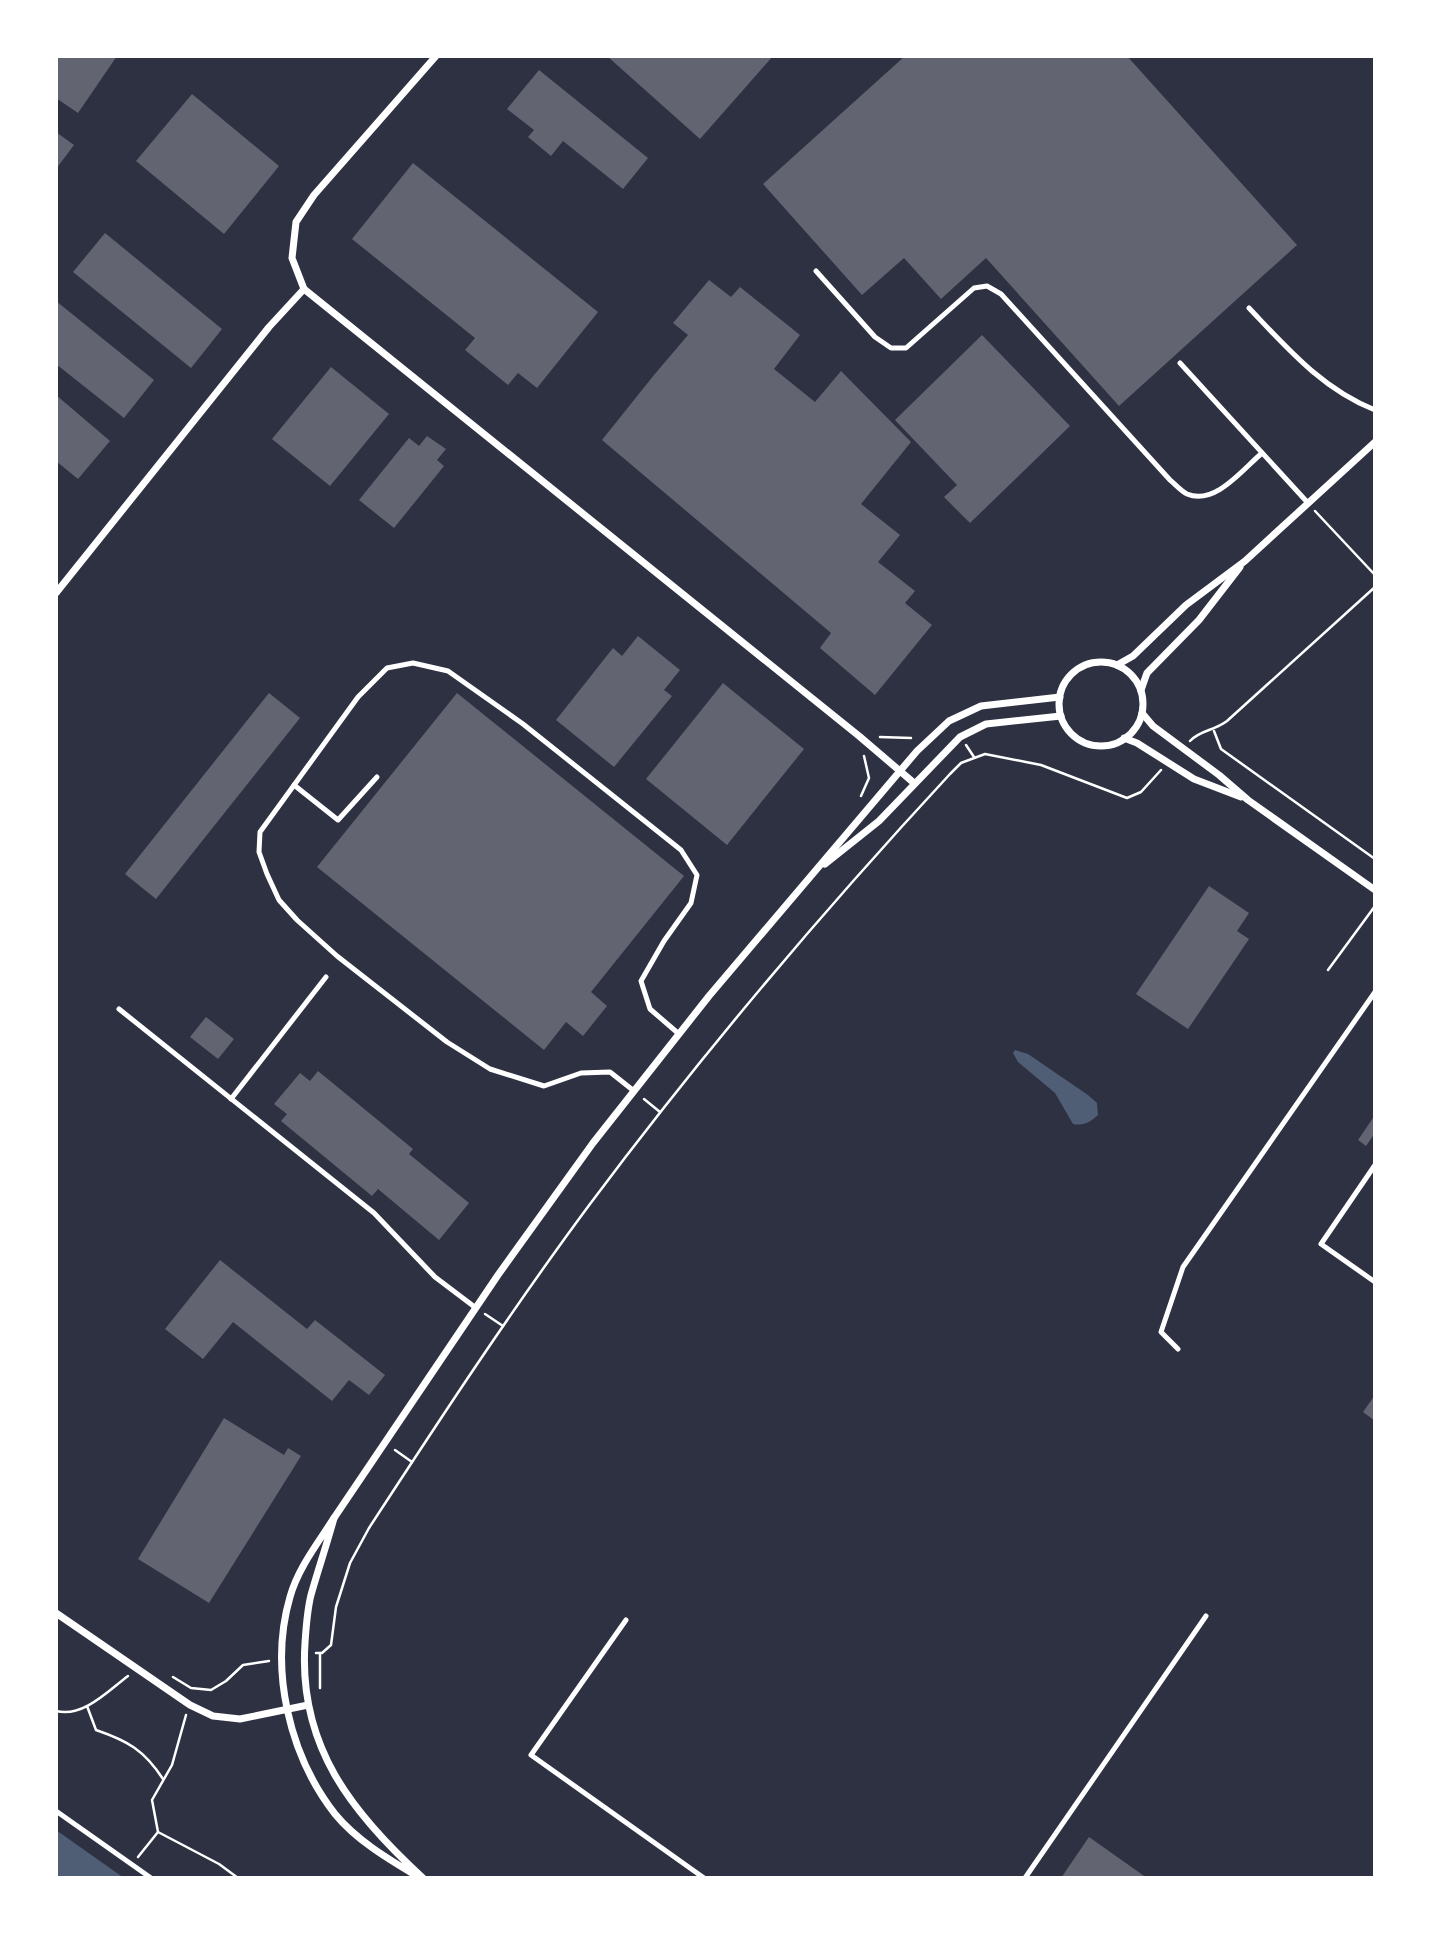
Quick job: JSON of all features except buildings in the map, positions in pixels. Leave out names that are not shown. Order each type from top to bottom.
[{"type":"street","points":[[436,56],[314,195],[296,222],[292,258],[304,289],[914,783]]},
{"type":"street","points":[[56,593],[269,327],[304,289]]},
{"type":"street","points":[[1117,665],[1133,656],[1186,605],[1245,561],[1375,442]]},
{"type":"street","points":[[1140,690],[1147,673],[1199,620],[1245,561]]},
{"type":"street","points":[[1092,663],[1117,665],[1135,680],[1140,690],[1142,713],[1138,724],[1124,738],[1104,746],[1090,744],[1072,733],[1061,716],[1059,697],[1063,685],[1080,667],[1092,663]]},
{"type":"street","points":[[421,1878],[353,1832],[335,1814],[298,1747],[287,1710],[283,1681],[283,1636],[290,1596],[307,1558],[476,1308],[634,1091],[900,770],[949,721],[981,706],[1059,697]]},
{"type":"street","points":[[1142,713],[1153,726],[1248,800],[1375,890]]},
{"type":"street","points":[[813,874],[879,821],[951,743],[986,724],[1061,716]]},
{"type":"street","points":[[1124,738],[1137,743],[1194,779],[1248,800]]},
{"type":"street","points":[[334,1518],[310,1597],[304,1676],[308,1705],[325,1759],[351,1803],[388,1846],[421,1878]]},
{"type":"street","points":[[56,1613],[136,1670],[190,1705],[213,1716],[240,1719],[308,1705]]},
{"type":"lane","points":[[816,271],[875,337],[891,348],[905,348],[974,288],[987,286],[1000,294],[1170,480],[1186,493],[1199,497],[1213,496],[1262,453]]},
{"type":"lane","points":[[1249,308],[1298,360],[1328,385],[1375,410]]},
{"type":"lane","points":[[1180,363],[1308,503]]},
{"type":"lane","points":[[634,1091],[610,1072],[581,1073],[544,1086],[490,1069],[447,1042],[317,938],[279,900],[259,852],[260,832],[358,697],[387,668],[413,663],[448,671],[528,729],[681,850],[697,875],[691,903],[664,941],[641,981],[650,1009],[679,1034]]},
{"type":"lane","points":[[294,785],[338,820],[377,777]]},
{"type":"lane","points":[[231,1099],[326,977]]},
{"type":"lane","points":[[1178,1349],[1161,1332],[1182,1267],[1375,992]]},
{"type":"lane","points":[[119,1009],[374,1213],[435,1277],[476,1308]]},
{"type":"lane","points":[[1375,1165],[1321,1244],[1375,1282]]},
{"type":"lane","points":[[1025,1878],[1206,1616]]},
{"type":"lane","points":[[626,1620],[531,1755],[704,1878]]},
{"type":"lane","points":[[56,1811],[151,1878]]},
{"type":"path","points":[[1308,503],[1375,575]]},
{"type":"path","points":[[1183,749],[1195,735],[1214,731],[1375,587]]},
{"type":"path","points":[[1214,731],[1220,749],[1375,859]]},
{"type":"path","points":[[398,1484],[503,1325],[590,1203],[660,1112],[735,1018],[839,896],[961,763],[985,754],[1041,765],[1126,798],[1141,792],[1168,762]]},
{"type":"path","points":[[1328,970],[1375,906]]},
{"type":"path","points":[[1337,946],[1343,950]]},
{"type":"path","points":[[634,1091],[660,1112]]},
{"type":"path","points":[[476,1308],[503,1325]]},
{"type":"path","points":[[385,1443],[412,1462]]},
{"type":"path","points":[[320,1653],[320,1697]]},
{"type":"path","points":[[56,1711],[67,1714],[87,1706],[136,1670]]},
{"type":"path","points":[[158,1832],[152,1800],[172,1765],[190,1705]]},
{"type":"path","points":[[87,1706],[96,1730],[124,1740],[141,1752],[149,1758],[163,1779]]},
{"type":"path","points":[[131,1864],[158,1832]]},
{"type":"path","points":[[158,1832],[219,1864],[238,1878]]},
{"type":"water","points":[[1015,1050],[1028,1054],[1088,1095],[1097,1103],[1098,1115],[1087,1123],[1073,1124],[1055,1093],[1018,1062],[1013,1053]]},
{"type":"water","points":[[56,1830],[124,1878],[56,1878]]}]
